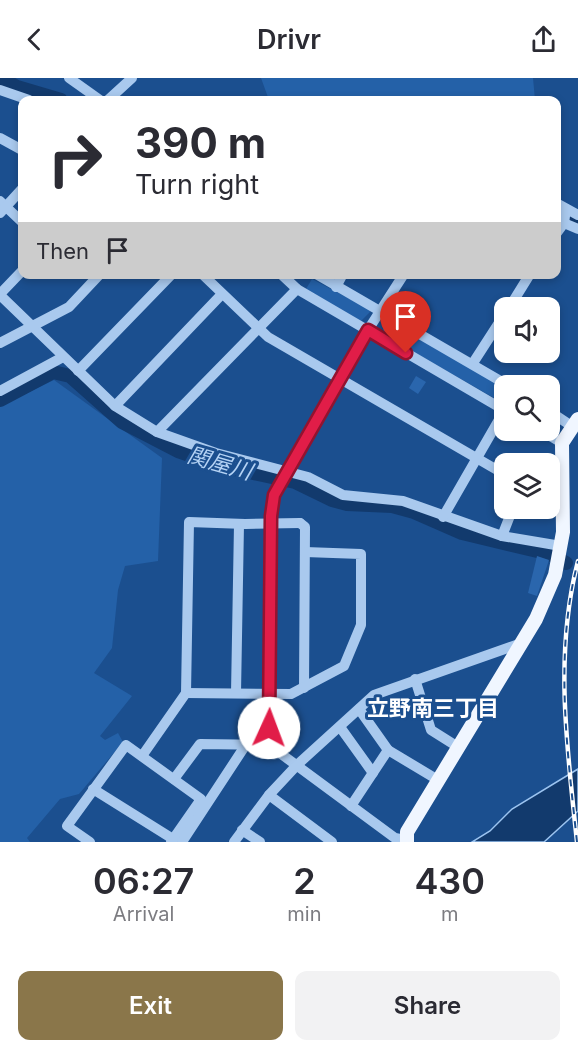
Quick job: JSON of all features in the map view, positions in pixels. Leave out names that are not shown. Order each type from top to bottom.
[{"type":"main road","points":[[406,841],[407,832],[536,619],[560,554],[562,443],[575,423]]},
{"type":"street","points":[[69,78],[94,96]]},
{"type":"street","points":[[112,96],[132,78]]},
{"type":"street","points":[[0,90],[18,96]]},
{"type":"street","points":[[0,138],[18,148]]},
{"type":"street","points":[[18,193],[2,207],[18,219]]},
{"type":"street","points":[[561,214],[578,215]]},
{"type":"street","points":[[561,214],[578,230]]},
{"type":"street","points":[[18,275],[0,294],[116,406],[157,432],[283,476],[308,477],[343,495],[404,501],[443,517],[560,554]]},
{"type":"street","points":[[0,343],[69,307],[95,279]]},
{"type":"street","points":[[78,371],[167,279]]},
{"type":"street","points":[[207,279],[268,337],[494,468]]},
{"type":"street","points":[[286,279],[297,289],[494,404]]},
{"type":"street","points":[[324,279],[494,376]]},
{"type":"street","points":[[336,286],[340,279]]},
{"type":"street","points":[[269,745],[271,516],[283,476],[368,330],[401,279]]},
{"type":"street","points":[[516,297],[527,279]]},
{"type":"street","points":[[157,432],[297,289]]},
{"type":"street","points":[[116,406],[222,294]]},
{"type":"street","points":[[473,363],[494,330]]},
{"type":"street","points":[[0,391],[63,357]]},
{"type":"street","points":[[560,416],[575,423]]},
{"type":"street","points":[[443,517],[494,428]]},
{"type":"street","points":[[502,536],[509,519]]},
{"type":"street","points":[[142,756],[186,693],[189,522],[300,523],[305,527],[304,688]]},
{"type":"street","points":[[236,693],[242,524]]},
{"type":"street","points":[[186,693],[291,694],[344,666],[361,625],[362,554],[305,552]]},
{"type":"street","points":[[234,842],[269,795],[297,765],[374,695],[519,644]]},
{"type":"street","points":[[415,679],[431,730],[458,747]]},
{"type":"street","points":[[359,709],[388,750],[438,780]]},
{"type":"street","points":[[340,726],[373,773]]},
{"type":"street","points":[[174,779],[200,744],[269,745],[394,838],[406,841]]},
{"type":"street","points":[[90,842],[68,826],[126,745],[201,799],[175,841]]},
{"type":"street","points":[[175,841],[245,746]]},
{"type":"street","points":[[351,806],[388,750]]},
{"type":"street","points":[[93,789],[175,841]]},
{"type":"street","points":[[269,795],[332,842]]},
{"type":"street","points":[[242,830],[260,842]]},
{"type":"shaded area","points":[[261,78],[533,78],[535,96],[268,96]]},
{"type":"shaded area","points":[[312,279],[369,309],[370,312],[361,321],[306,289]]},
{"type":"shaded area","points":[[385,319],[494,381],[494,398],[382,334]]},
{"type":"shaded area","points":[[54,380],[162,458],[158,561],[125,566],[118,590],[112,648],[94,673],[132,696],[100,736],[105,740],[118,733],[123,742],[79,794],[60,799],[27,838],[30,842],[0,842],[0,406]]},
{"type":"shaded area","points":[[578,769],[578,811],[544,842],[472,842],[490,831],[512,809]]},
{"type":"building","points":[[416,376],[426,382],[418,394],[409,388]]},
{"type":"building","points":[[537,556],[549,560],[537,596],[528,593]]},
{"type":"waterway","points":[[1,78],[17,87],[47,96]]},
{"type":"waterway","points":[[561,214],[578,222]]},
{"type":"waterway","name":"関屋川","points":[[0,400],[53,372],[70,376],[122,422],[178,451],[225,467],[295,482],[332,500],[347,504],[392,506],[414,512],[462,533],[550,554],[566,563]]},
{"type":"railway","points":[[577,842],[567,736],[564,666],[566,630],[578,561]]},
{"type":"district","name":"立野南三丁目","points":[[433,708]]},
{"type":"route","points":[[269,728],[271,516],[274,495],[283,475],[368,330],[406,353]]}]
